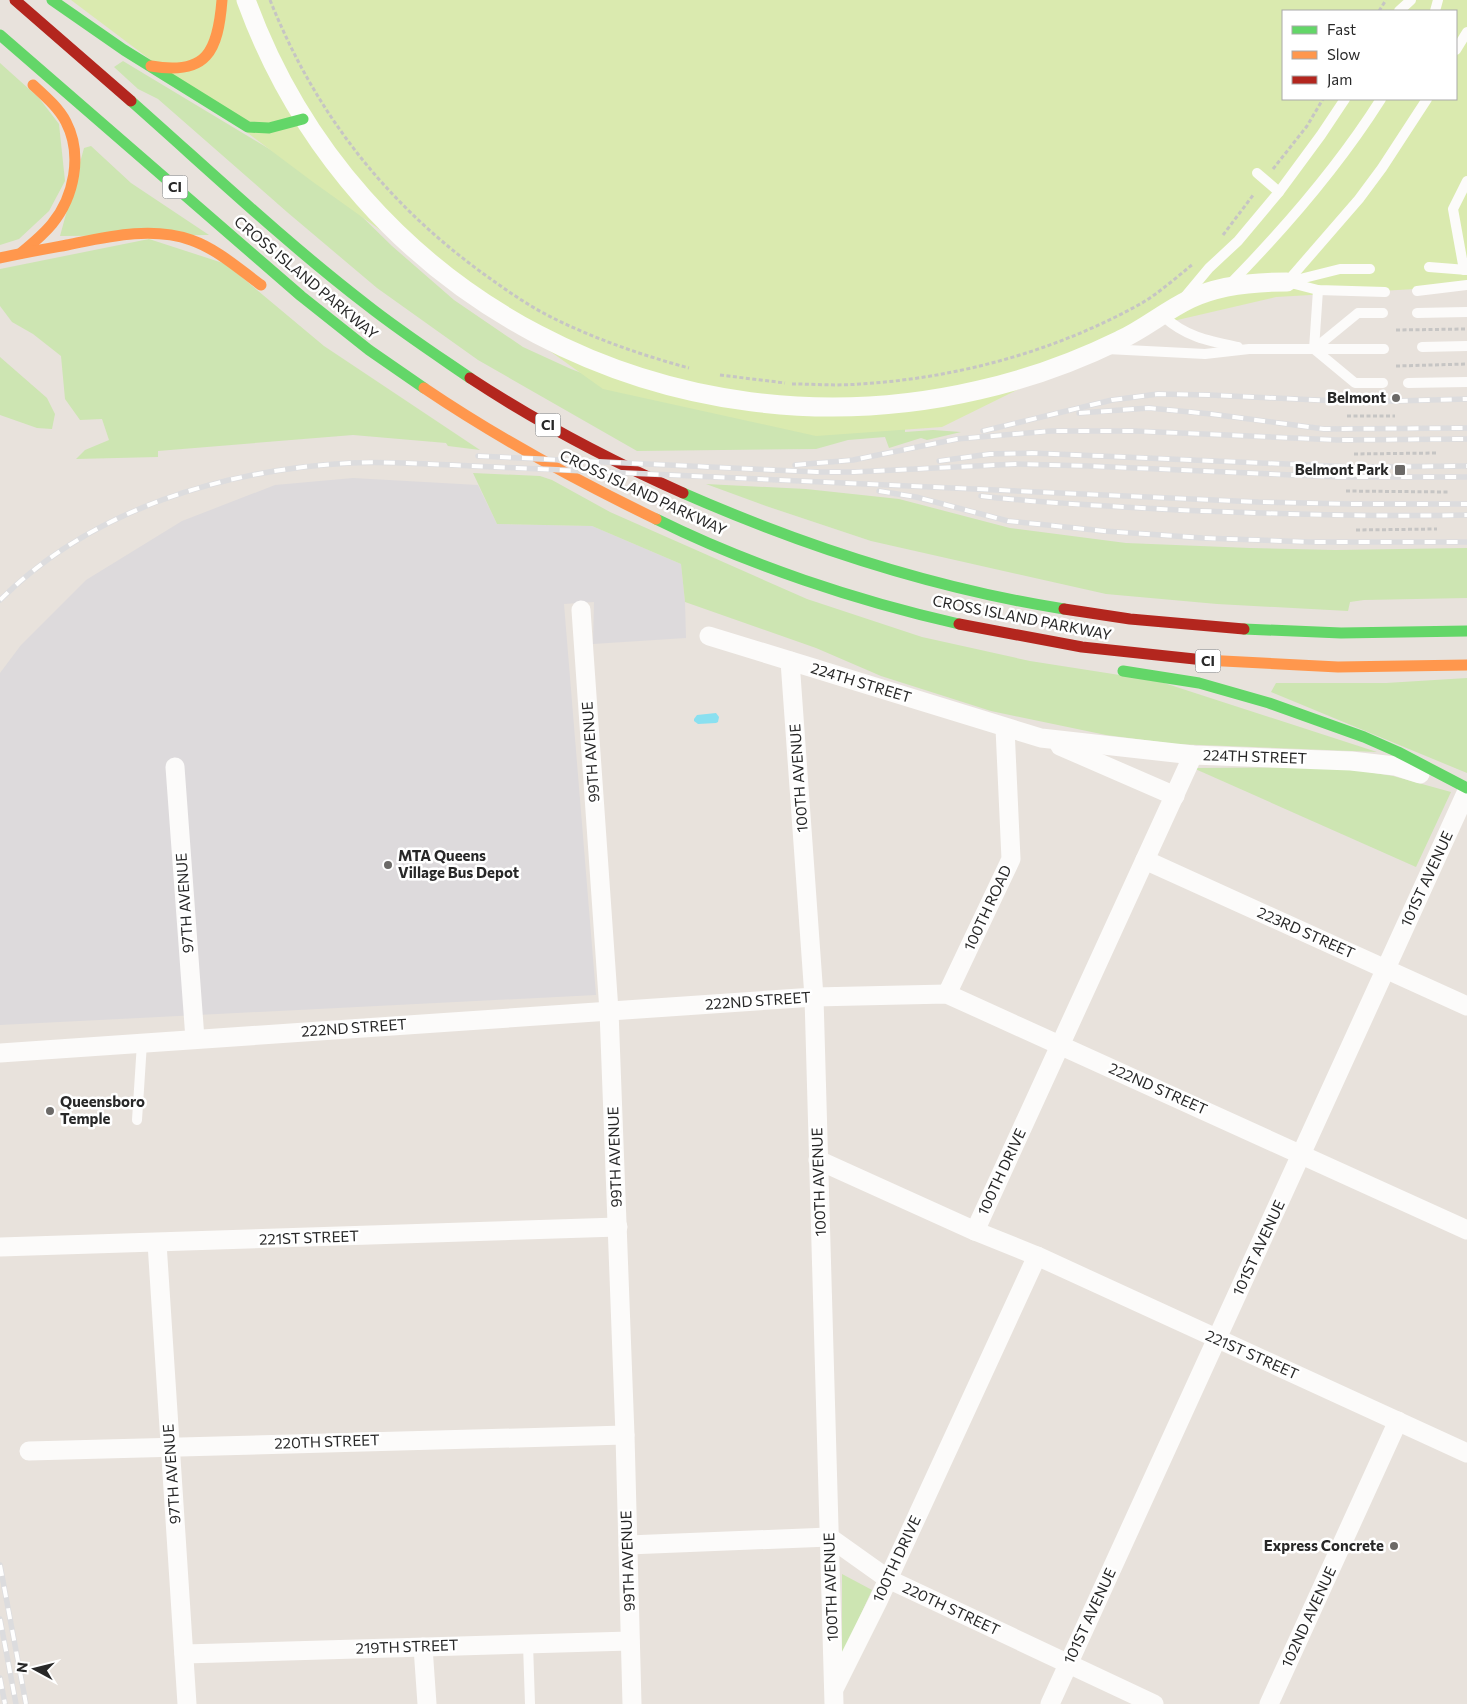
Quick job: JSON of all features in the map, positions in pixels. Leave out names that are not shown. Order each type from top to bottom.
[{"type":"highway","name":"CROSS ISLAND PARKWAY","points":[[15,0],[293,244],[389,322],[493,393],[606,456],[669,487],[779,533],[898,572],[967,590],[1090,613],[1194,626],[1260,630],[1376,632],[1467,630]]},
{"type":"highway","points":[[52,0],[171,80],[248,127],[264,129],[303,119]]},
{"type":"highway","points":[[149,65],[167,70],[177,70],[195,64],[211,52],[219,33],[222,0]]},
{"type":"highway","name":"CROSS ISLAND PARKWAY","points":[[0,37],[271,271],[352,337],[434,396],[521,450],[658,520],[707,542],[804,579],[853,595],[952,622],[1002,633],[1104,650],[1207,661],[1309,667],[1467,665]]},
{"type":"highway","points":[[0,37],[16,63]]},
{"type":"highway","points":[[21,253],[42,235],[56,219],[70,191],[75,164],[73,140],[66,121],[49,99],[26,79]]},
{"type":"highway","points":[[0,258],[136,233],[150,232],[176,235],[192,240],[220,254],[268,289]]},
{"type":"highway","points":[[285,298],[352,337]]},
{"type":"highway","points":[[1260,630],[1359,621]]},
{"type":"highway","points":[[952,622],[1022,648]]},
{"type":"highway","points":[[1110,669],[1192,682],[1269,703],[1364,737],[1398,752],[1467,789]]},
{"type":"street","points":[[246,0],[268,51],[303,119],[329,155],[371,206],[415,251],[464,289],[518,325],[605,365],[668,386],[730,400],[759,404],[843,408],[895,404],[952,396],[1010,382],[1059,366],[1136,332],[1191,299],[1226,288],[1268,282],[1287,282]]},
{"type":"street","name":"99TH AVENUE","points":[[581,610],[609,1011],[625,1435],[632,1704]]},
{"type":"street","name":"224TH STREET","points":[[709,636],[1041,738],[1175,796]]},
{"type":"street","name":"100TH AVENUE","points":[[790,661],[814,997],[834,1696]]},
{"type":"street","name":"100TH ROAD","points":[[947,994],[1011,859],[1005,728]]},
{"type":"street","name":"224TH STREET","points":[[1041,738],[1193,755],[1371,763],[1395,766],[1467,789]]},
{"type":"street","name":"100TH DRIVE","points":[[834,1696],[1037,1256],[975,1231],[1193,755]]},
{"type":"street","name":"97TH AVENUE","points":[[175,767],[195,1039]]},
{"type":"street","name":"101ST AVENUE","points":[[1050,1704],[1467,789]]},
{"type":"street","name":"223RD STREET","points":[[1145,860],[1467,1006]]},
{"type":"street","name":"222ND STREET","points":[[0,1053],[814,997],[947,994],[1467,1230]]},
{"type":"street","points":[[818,1160],[975,1231]]},
{"type":"street","name":"221ST STREET","points":[[0,1248],[618,1227]]},
{"type":"street","name":"97TH AVENUE","points":[[157,1243],[187,1704]]},
{"type":"street","name":"221ST STREET","points":[[1037,1256],[1467,1453]]},
{"type":"street","name":"102ND AVENUE","points":[[1269,1704],[1398,1421]]},
{"type":"street","name":"220TH STREET","points":[[29,1451],[625,1435]]},
{"type":"street","points":[[628,1545],[829,1537]]},
{"type":"street","name":"220TH STREET","points":[[829,1537],[888,1579],[1154,1704]]},
{"type":"street","name":"219TH STREET","points":[[184,1654],[630,1641]]},
{"type":"street","points":[[423,1646],[426,1704]]},
{"type":"lane","points":[[1400,10],[1411,0]]},
{"type":"lane","points":[[1457,48],[1467,32]]},
{"type":"lane","points":[[1249,349],[1196,338],[1174,326],[1171,311],[1209,268],[1238,241],[1279,192],[1321,135],[1343,100]]},
{"type":"lane","points":[[1226,288],[1311,197],[1349,147],[1380,100]]},
{"type":"lane","points":[[1287,282],[1342,221],[1359,199],[1382,168],[1426,100]]},
{"type":"lane","points":[[1257,173],[1279,192]]},
{"type":"lane","points":[[1429,267],[1465,270],[1453,208],[1467,181]]},
{"type":"lane","points":[[1287,282],[1340,269],[1370,269]]},
{"type":"lane","points":[[1287,282],[1318,290],[1384,292]]},
{"type":"lane","points":[[1417,291],[1467,285]]},
{"type":"lane","points":[[1314,349],[1318,290]]},
{"type":"lane","points":[[1417,313],[1467,312]]},
{"type":"lane","points":[[1314,349],[1358,313],[1384,313]]},
{"type":"lane","points":[[1422,347],[1467,346]]},
{"type":"lane","points":[[1103,348],[1204,354],[1249,349],[1384,348]]},
{"type":"lane","points":[[1314,349],[1355,383],[1383,383]]},
{"type":"lane","points":[[1408,384],[1467,382]]},
{"type":"lane","points":[[137,1120],[142,1043]]},
{"type":"lane","points":[[528,1644],[530,1704]]},
{"type":"path","points":[[270,0],[297,61],[339,129],[386,190],[448,248],[515,296],[547,315],[632,351],[697,370]]},
{"type":"path","points":[[1271,172],[1307,126],[1323,100]]},
{"type":"path","points":[[1222,236],[1254,194]]},
{"type":"path","points":[[714,374],[785,383],[850,384],[924,378],[962,370],[1044,347],[1090,328],[1143,302],[1199,260]]},
{"type":"path","points":[[1396,330],[1466,329]]},
{"type":"path","points":[[1396,366],[1466,364]]},
{"type":"path","points":[[1347,416],[1395,416]]},
{"type":"path","points":[[1354,454],[1437,453]]},
{"type":"path","points":[[1346,492],[1448,492]]},
{"type":"path","points":[[1356,530],[1437,529]]},
{"type":"shaded area","points":[[353,478],[478,485],[497,524],[592,526],[681,564],[686,638],[593,644],[594,602],[564,604],[596,995],[0,1025],[0,673],[21,645],[86,580],[182,521],[275,485]]},
{"type":"green space","points":[[71,0],[1467,0],[1467,286],[1276,297],[1143,328],[942,427],[816,436],[603,389],[313,182]]},
{"type":"green space","points":[[123,61],[301,168],[348,203],[392,246],[454,300],[523,347],[571,369],[624,389],[905,419],[905,432],[933,430],[961,432],[927,440],[921,438],[889,448],[885,437],[848,440],[816,449],[637,451],[478,360],[377,288],[158,99],[138,89],[114,67]]},
{"type":"green space","points":[[0,63],[39,98],[59,124],[65,181],[49,211],[19,239],[0,245]]},
{"type":"green space","points":[[91,146],[131,183],[209,235],[60,236],[84,148]]},
{"type":"green space","points":[[149,239],[226,264],[324,346],[480,450],[448,446],[446,443],[353,435],[158,451],[158,457],[76,459],[85,450],[109,440],[102,419],[80,420],[65,399],[61,356],[33,334],[12,322],[0,306],[0,269]]},
{"type":"green space","points":[[0,357],[47,398],[55,414],[52,429],[37,428],[0,415]]},
{"type":"green space","points":[[473,473],[540,476],[552,480],[610,512],[807,599],[922,637],[1030,661],[1158,681],[1377,752],[1175,744],[1106,735],[991,711],[881,676],[816,648],[685,602],[681,564],[592,526],[497,524]]},
{"type":"green space","points":[[706,484],[806,489],[899,499],[1010,528],[1126,543],[1335,550],[1467,548],[1467,598],[1364,600],[1350,602],[1348,611],[1217,604],[1106,594],[871,541]]},
{"type":"green space","points":[[1467,678],[1467,773],[1271,692],[1276,683],[1386,683]]},
{"type":"green space","points":[[1337,767],[1393,776],[1451,792],[1416,867],[1193,768]]},
{"type":"green space","points":[[842,1574],[872,1590],[842,1655]]},
{"type":"water","points":[[716,713],[719,717],[716,723],[698,724],[694,721],[697,715]]},
{"type":"railway","points":[[983,431],[1112,400],[1158,394],[1359,402],[1467,399]]},
{"type":"railway","points":[[1079,413],[1149,408],[1324,429],[1467,428]]},
{"type":"railway","points":[[795,465],[853,460],[957,439],[1051,431],[1135,431],[1338,440],[1467,439]]},
{"type":"railway","points":[[939,461],[990,454],[1032,453],[1354,467],[1467,466]]},
{"type":"railway","points":[[478,456],[817,472],[1017,464],[1338,477],[1467,477]]},
{"type":"railway","points":[[0,600],[36,568],[76,541],[118,519],[162,500],[208,485],[255,475],[302,467],[350,463],[388,462],[1258,502],[1467,504]]},
{"type":"railway","points":[[879,491],[916,497],[1008,521],[1104,531],[1203,538],[1311,542],[1467,542]]},
{"type":"railway","points":[[981,496],[1055,503],[1178,510],[1287,514],[1467,515]]},
{"type":"railway","points":[[0,1565],[26,1704]]},
{"type":"railway","points":[[0,1619],[16,1704]]},
{"type":"railway","points":[[0,1678],[5,1704]]},
{"type":"traffic: fast","points":[[52,0],[124,50],[248,127],[269,128],[303,119]]},
{"type":"traffic: fast","points":[[0,35],[301,296],[369,350],[424,388]]},
{"type":"traffic: fast","points":[[131,101],[277,231],[337,281],[392,324],[470,378]]},
{"type":"traffic: fast","points":[[683,493],[775,531],[869,563],[966,589],[1064,609]]},
{"type":"traffic: fast","points":[[656,519],[728,552],[804,580],[843,593],[959,624]]},
{"type":"traffic: fast","points":[[1244,629],[1341,633],[1467,631]]},
{"type":"traffic: fast","points":[[1123,671],[1199,683],[1269,703],[1364,737],[1398,752],[1467,788]]},
{"type":"traffic: slow","points":[[151,66],[185,67],[197,63],[206,56],[213,46],[217,33],[222,0]]},
{"type":"traffic: slow","points":[[21,253],[45,232],[60,213],[71,189],[75,162],[74,148],[66,122],[56,107],[33,85]]},
{"type":"traffic: slow","points":[[0,258],[113,236],[145,233],[160,234],[176,236],[201,244],[261,285]]},
{"type":"traffic: slow","points":[[424,388],[537,458],[656,519]]},
{"type":"traffic: slow","points":[[1204,660],[1338,667],[1467,665]]},
{"type":"traffic: jam","points":[[15,0],[131,101]]},
{"type":"traffic: jam","points":[[470,378],[574,440],[683,493]]},
{"type":"traffic: jam","points":[[1064,609],[1130,619],[1244,629]]},
{"type":"traffic: jam","points":[[959,624],[1082,647],[1204,660]]},
{"type":"place","name":"Belmont","points":[[1396,398]]},
{"type":"place","name":"Belmont Park","points":[[1400,470]]},
{"type":"place","name":"MTA Queens Village Bus Depot","points":[[388,865]]},
{"type":"place","name":"Queensboro Temple","points":[[50,1111]]},
{"type":"place","name":"Express Concrete","points":[[1394,1546]]}]
